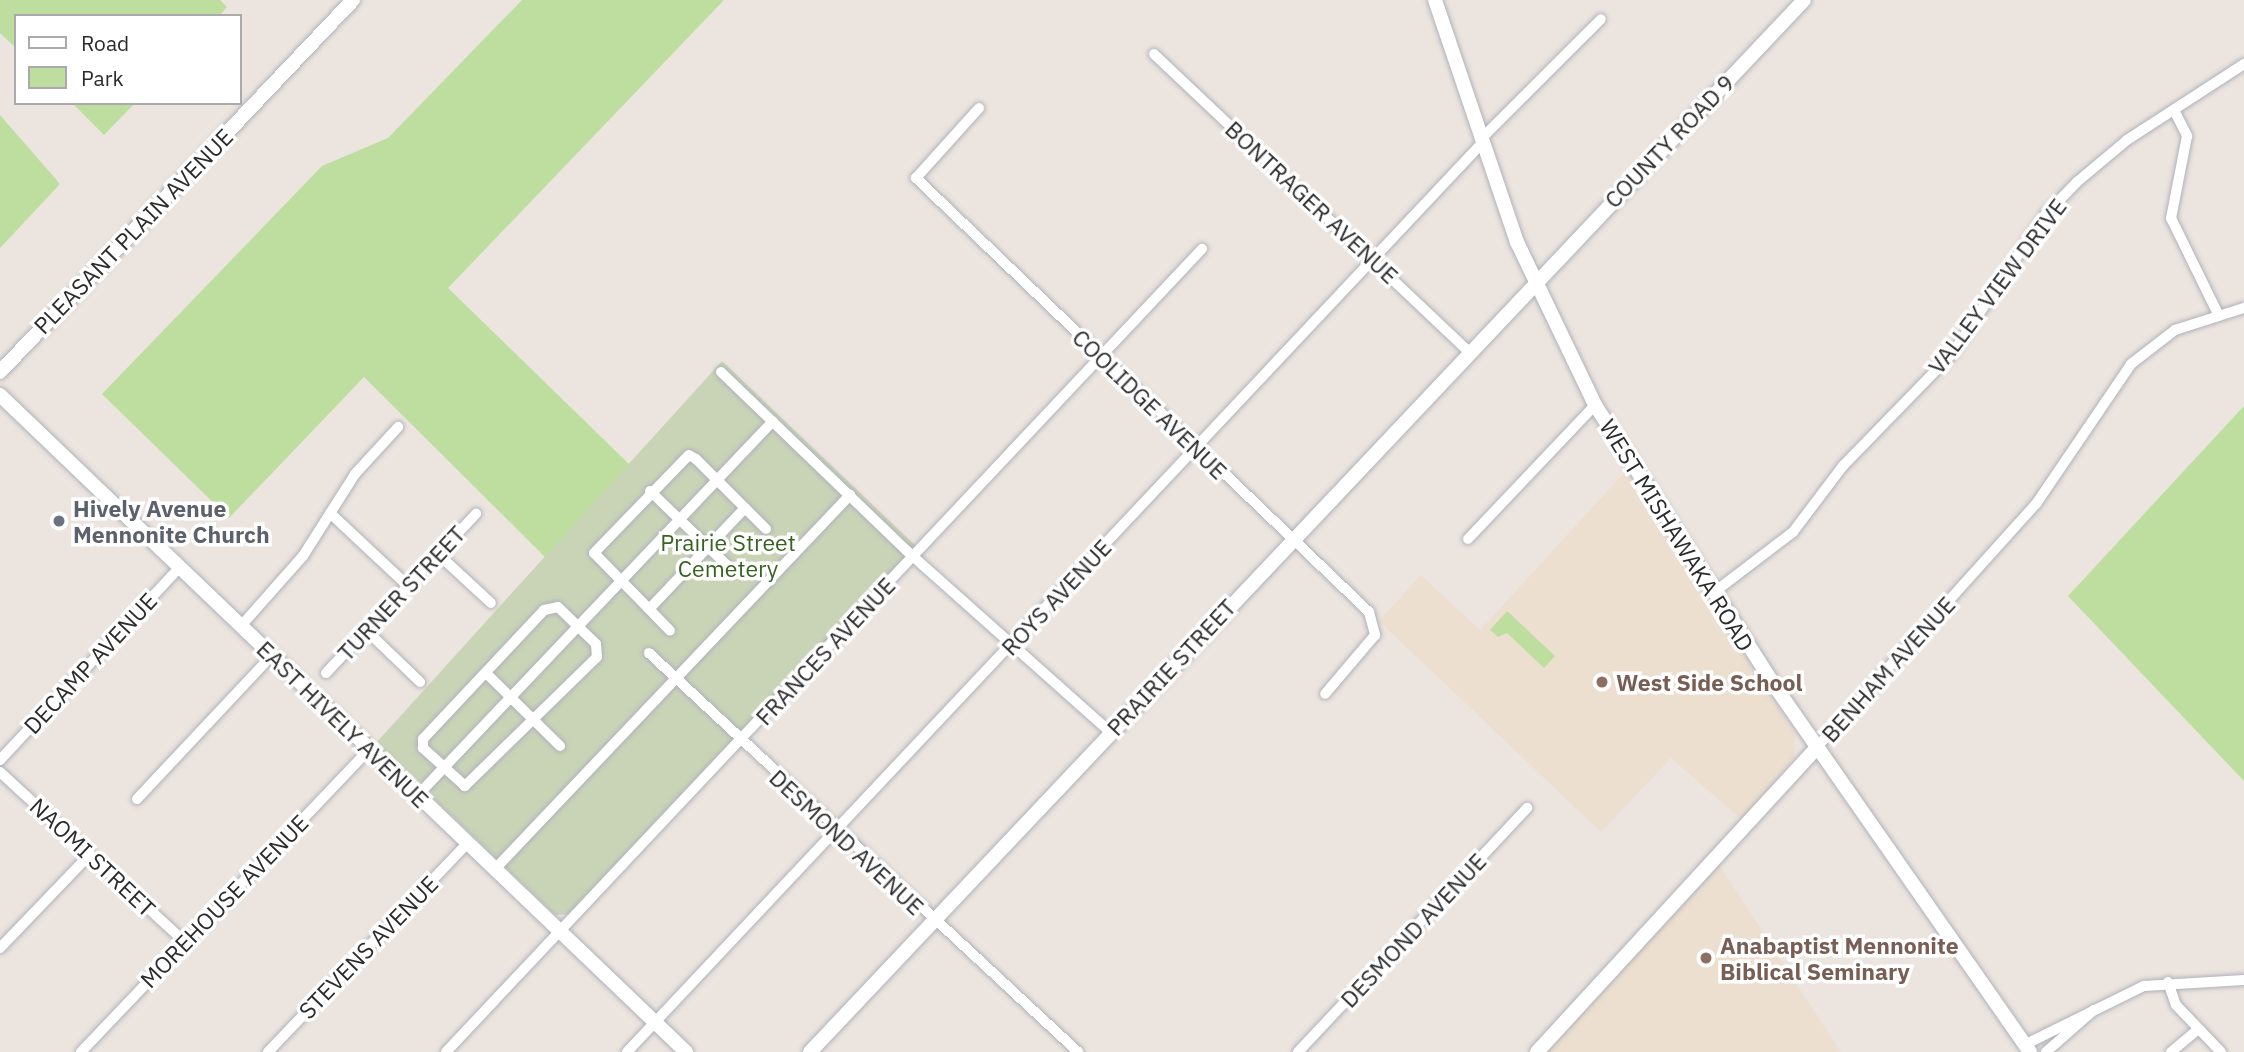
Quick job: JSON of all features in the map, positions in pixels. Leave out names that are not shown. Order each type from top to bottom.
[{"type":"main road","name":"PLEASANT PLAIN AVENUE","points":[[0,372],[353,0]]},
{"type":"main road","name":"WEST MISHAWAKA ROAD","points":[[1435,0],[1534,283],[1595,405],[1713,593],[1816,747],[2027,1049]]},
{"type":"main road","name":"COUNTY ROAD 9","points":[[1534,283],[1804,0]]},
{"type":"main road","name":"PRAIRIE STREET","points":[[810,1052],[1534,283]]},
{"type":"main road","name":"EAST HIVELY AVENUE","points":[[0,395],[272,655],[368,751],[686,1052]]},
{"type":"main road","name":"BENHAM AVENUE","points":[[1537,1052],[1816,747]]},
{"type":"street","name":"ROYS AVENUE","points":[[627,1052],[1374,260],[1483,140],[1601,19]]},
{"type":"street","name":"BONTRAGER AVENUE","points":[[1154,54],[1469,352]]},
{"type":"street","name":"VALLEY VIEW DRIVE","points":[[1713,593],[1793,532],[1843,466],[1952,354],[2045,215],[2127,140],[2176,114],[2244,64]]},
{"type":"street","name":"COOLIDGE AVENUE","points":[[979,107],[916,178],[1369,612],[1375,635],[1325,694]]},
{"type":"street","points":[[2176,114],[2187,136],[2171,218],[2217,312]]},
{"type":"street","name":"FRANCES AVENUE","points":[[446,1052],[1202,249]]},
{"type":"street","name":"BENHAM AVENUE","points":[[1816,747],[2036,503],[2131,364],[2168,334],[2217,312],[2244,308]]},
{"type":"street","points":[[721,372],[850,495],[1110,732]]},
{"type":"street","points":[[1468,539],[1595,405]]},
{"type":"street","points":[[416,796],[773,421]]},
{"type":"street","points":[[241,626],[303,556],[330,513],[398,427]]},
{"type":"street","points":[[670,631],[594,553],[650,491],[689,455],[766,529]]},
{"type":"street","points":[[650,491],[729,567]]},
{"type":"street","points":[[495,869],[850,495]]},
{"type":"street","points":[[649,608],[745,508]]},
{"type":"street","points":[[330,513],[407,586]]},
{"type":"street","name":"TURNER STREET","points":[[326,673],[476,513]]},
{"type":"street","points":[[438,554],[491,603]]},
{"type":"street","name":"DECAMP AVENUE","points":[[0,760],[180,567]]},
{"type":"street","points":[[558,607],[578,626],[596,644],[597,657],[472,786],[423,748],[423,739],[544,610],[558,607]]},
{"type":"street","points":[[366,630],[420,682]]},
{"type":"street","name":"DESMOND AVENUE","points":[[649,653],[835,831],[932,921],[943,922],[1078,1052]]},
{"type":"street","points":[[138,799],[272,655]]},
{"type":"street","points":[[486,673],[560,746]]},
{"type":"street","name":"MOREHOUSE AVENUE","points":[[81,1052],[368,751]]},
{"type":"street","name":"NAOMI STREET","points":[[0,772],[185,942]]},
{"type":"street","name":"DESMOND AVENUE","points":[[1298,1052],[1528,808]]},
{"type":"street","name":"STEVENS AVENUE","points":[[268,1052],[468,843]]},
{"type":"street","points":[[0,948],[90,854]]},
{"type":"street","points":[[2027,1049],[2110,998],[2168,982],[2244,981]]},
{"type":"street","points":[[2168,982],[2176,1005],[2221,1052]]},
{"type":"street","points":[[2046,1052],[2110,998]]},
{"type":"street","points":[[2171,1052],[2198,1029]]},
{"type":"shaded area","name":"West Side School","points":[[1625,472],[1795,734],[1794,759],[1742,820],[1671,758],[1601,832],[1379,621],[1421,575],[1480,630]]},
{"type":"shaded area","name":"Anabaptist Mennonite Biblical Seminary","points":[[1719,865],[1841,1052],[1546,1052]]},
{"type":"green space","points":[[0,0],[220,0],[227,7],[221,14],[14,14],[14,46],[0,33]]},
{"type":"green space","points":[[522,0],[724,0],[448,288],[631,466],[548,560],[364,377],[229,518],[102,394],[322,166],[388,138]]},
{"type":"green space","points":[[74,105],[133,105],[104,135]]},
{"type":"green space","points":[[0,115],[60,184],[0,248]]},
{"type":"green space","name":"Prairie Street Cemetery","points":[[722,361],[917,547],[571,914],[555,915],[376,743]]},
{"type":"green space","points":[[2244,406],[2244,781],[2068,596]]},
{"type":"green space","points":[[1507,611],[1555,656],[1544,668],[1507,633],[1498,637],[1490,630]]},
{"type":"place","name":"Hively Avenue Mennonite Church","points":[[59,521]]},
{"type":"place","name":"West Side School","points":[[1602,682]]},
{"type":"place","name":"Anabaptist Mennonite Biblical Seminary","points":[[1706,958]]}]
